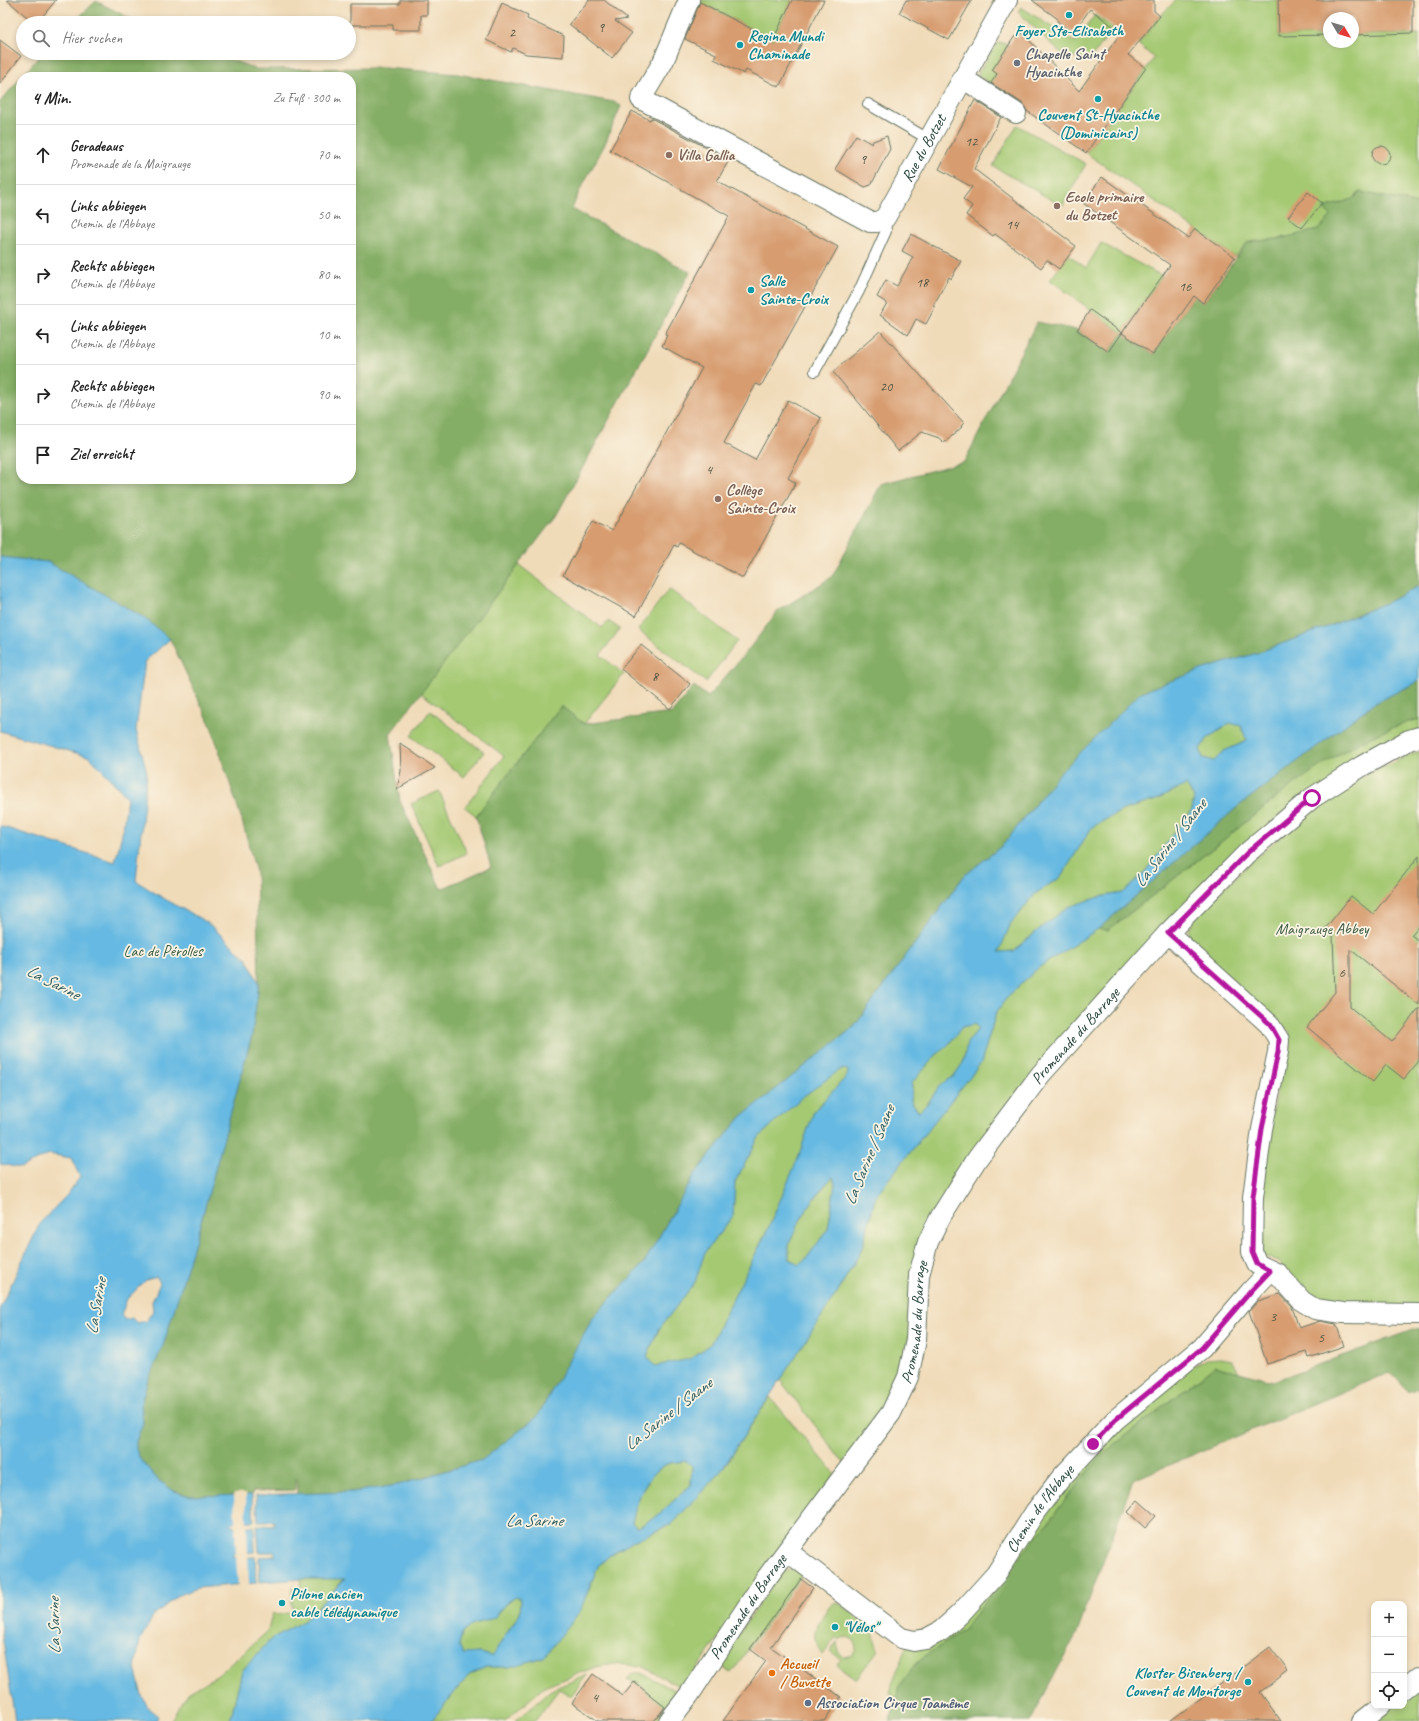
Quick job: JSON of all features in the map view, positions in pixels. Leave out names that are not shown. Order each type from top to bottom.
[{"type":"street","points":[[689,0],[664,62],[641,99],[870,222],[877,222],[885,218]]},
{"type":"street","name":"Rue du Botzet","points":[[885,218],[1007,0]]},
{"type":"street","points":[[964,79],[1016,113]]},
{"type":"street","name":"Promenade du Barrage","points":[[669,1721],[689,1695],[765,1580],[891,1413],[908,1377],[916,1340],[919,1275],[928,1242],[941,1216],[977,1159],[1040,1074],[1168,933],[1247,853],[1312,798],[1362,766],[1409,740],[1419,738]]},
{"type":"street","points":[[1168,933],[1270,1024],[1279,1040],[1278,1052],[1262,1129],[1253,1197],[1252,1252],[1257,1264],[1278,1274],[1302,1300],[1315,1309],[1343,1314],[1419,1314]]},
{"type":"street","name":"Chemin de l'Abbaye","points":[[787,1551],[901,1638],[914,1641],[926,1639],[941,1631],[960,1614],[996,1574],[1035,1512],[1061,1478],[1115,1420],[1202,1348],[1270,1271]]},
{"type":"street","points":[[1407,1687],[1419,1677]]},
{"type":"street","points":[[1362,1721],[1377,1709]]},
{"type":"lane","points":[[868,104],[930,140]]},
{"type":"lane","points":[[815,371],[859,291],[886,231],[885,218]]},
{"type":"green space","points":[[701,0],[792,0],[773,40],[700,2]]},
{"type":"green space","points":[[1176,0],[1278,0],[1279,36],[1323,35],[1323,48],[1359,48],[1359,35],[1419,34],[1419,204],[1360,192],[1353,199],[1325,208],[1331,216],[1318,230],[1278,239],[1248,242],[1235,257],[1086,153],[1154,58],[1138,44],[1160,16]]},
{"type":"green space","points":[[96,1],[125,16],[80,16]]},
{"type":"green space","points":[[1021,7],[1075,42],[1095,15],[1113,28],[1090,60],[1069,56],[1066,58],[1018,12]]},
{"type":"green space","points":[[997,43],[1009,45],[992,70],[997,74],[991,84],[977,75]]},
{"type":"green space","points":[[36,60],[232,60],[256,69],[384,68],[458,74],[614,102],[621,106],[604,146],[579,192],[572,209],[690,272],[556,516],[390,734],[400,801],[441,889],[491,867],[476,816],[561,706],[584,724],[672,713],[694,686],[708,697],[748,650],[778,611],[832,577],[881,484],[964,462],[1037,322],[1077,330],[1109,352],[1122,333],[1153,354],[1194,296],[1203,303],[1248,242],[1278,239],[1318,230],[1331,216],[1324,208],[1353,199],[1360,192],[1419,204],[1419,586],[1390,601],[1335,624],[1257,653],[1201,670],[1141,692],[1059,774],[1003,845],[964,876],[854,1027],[741,1117],[695,1174],[644,1263],[594,1316],[537,1417],[482,1460],[398,1485],[352,1492],[297,1494],[297,1479],[295,1479],[295,1490],[253,1491],[252,1495],[190,1496],[174,1491],[158,1480],[140,1459],[136,1449],[136,1441],[143,1423],[141,1404],[147,1382],[164,1343],[200,1225],[252,1035],[259,983],[256,872],[241,817],[211,726],[170,639],[48,562],[0,557],[0,102],[16,84],[16,484],[356,484],[356,72],[25,72]]},
{"type":"green space","points":[[1017,125],[1086,164],[1062,206],[993,166]]},
{"type":"green space","points":[[1101,243],[1162,276],[1122,333],[1050,280],[1069,255],[1086,268]]},
{"type":"green space","points":[[519,565],[602,628],[608,621],[620,629],[600,655],[624,674],[584,724],[561,706],[476,816],[465,807],[504,756],[421,693]]},
{"type":"green space","points":[[669,589],[737,641],[706,682],[638,630]]},
{"type":"green space","points":[[1419,681],[1419,719],[1392,728],[1367,739],[1320,766],[1275,799],[1108,930],[1098,929],[1236,808],[1373,704]]},
{"type":"green space","points":[[430,711],[484,752],[464,777],[411,736]]},
{"type":"green space","points":[[1419,719],[1419,732],[1240,849],[937,1210],[901,1374],[885,1408],[844,1463],[780,1380],[838,1291],[861,1251],[876,1195],[981,1063],[996,1013],[1007,997],[1038,968],[1098,929],[1108,930],[1275,799],[1320,766],[1367,739],[1392,728]]},
{"type":"green space","points":[[1230,723],[1241,726],[1247,741],[1224,751],[1214,761],[1203,758],[1200,749],[1208,738]]},
{"type":"green space","name":"Maigrauge Abbey","points":[[1419,751],[1419,1307],[1317,1305],[1279,1262],[1262,1256],[1259,1205],[1264,1148],[1290,1032],[1189,941],[1189,930],[1197,914],[1253,860],[1317,806],[1365,775]]},
{"type":"green space","points":[[1186,784],[1194,797],[1192,810],[1144,873],[1123,893],[1099,897],[1043,926],[1014,951],[998,952],[1011,923],[1036,893],[1061,877],[1092,827],[1123,810],[1156,800]]},
{"type":"green space","points":[[439,791],[467,853],[439,866],[411,804]]},
{"type":"green space","points":[[975,1024],[978,1029],[967,1043],[963,1063],[953,1077],[940,1085],[928,1103],[919,1112],[911,1101],[912,1083],[936,1055],[948,1045],[962,1027]]},
{"type":"green space","points":[[841,1069],[849,1070],[847,1076],[814,1111],[798,1158],[768,1229],[710,1345],[690,1359],[655,1367],[647,1356],[659,1329],[695,1282],[705,1252],[733,1216],[735,1182],[759,1137],[801,1098]]},
{"type":"green space","points":[[833,1177],[835,1184],[828,1229],[806,1259],[798,1265],[790,1259],[789,1246],[791,1238],[807,1210]]},
{"type":"green space","points":[[1419,1328],[1419,1388],[1409,1392],[1390,1372],[1133,1480],[1076,1635],[1030,1721],[889,1721],[897,1699],[898,1688],[918,1661],[964,1629],[1099,1457],[1215,1366],[1273,1381]]},
{"type":"green space","points":[[1220,1358],[1232,1360],[1238,1372],[1215,1366],[1099,1457],[964,1629],[918,1661],[898,1688],[897,1699],[889,1693],[904,1652],[908,1646],[926,1643],[1124,1418],[1190,1367],[1207,1359]]},
{"type":"green space","points":[[770,1397],[835,1474],[687,1682],[679,1686],[641,1666],[616,1664],[595,1667],[544,1687],[505,1721],[431,1721],[469,1675],[486,1667],[509,1667],[580,1611],[598,1566],[609,1556],[635,1540],[672,1524],[721,1471]]},
{"type":"green space","points":[[686,1461],[692,1467],[691,1485],[657,1516],[638,1528],[632,1523],[636,1506],[642,1490],[652,1476],[667,1464]]},
{"type":"green space","points":[[794,1570],[802,1575],[731,1673],[718,1663],[778,1577],[785,1571]]},
{"type":"green space","points":[[345,1578],[305,1620],[271,1639],[242,1671],[230,1721],[171,1721],[188,1693],[218,1675],[268,1631],[272,1614],[292,1613],[292,1588],[301,1588],[300,1579]]},
{"type":"green space","points":[[516,1596],[521,1599],[520,1613],[492,1656],[480,1653],[463,1655],[459,1645],[462,1633],[473,1624],[495,1617],[509,1601]]},
{"type":"green space","points":[[837,1602],[853,1613],[873,1633],[878,1650],[856,1679],[837,1665],[841,1659],[830,1651],[837,1642],[838,1652],[844,1657],[852,1655],[856,1650],[855,1641],[848,1637],[840,1640],[836,1637],[823,1655],[817,1644],[816,1630],[820,1621],[829,1607]]},
{"type":"green space","points":[[634,1673],[641,1673],[674,1690],[678,1694],[660,1721],[654,1721],[665,1707],[634,1682],[627,1679]]},
{"type":"green space","points":[[587,1675],[571,1696],[559,1689],[535,1721],[515,1721],[551,1690]]},
{"type":"green space","points":[[1419,1683],[1419,1721],[1372,1721],[1387,1709],[1407,1709],[1407,1693]]},
{"type":"water","name":"Lac de Pérolles","points":[[0,557],[48,562],[143,617],[170,639],[145,661],[136,730],[147,772],[136,881],[208,923],[247,959],[259,983],[252,1035],[200,1225],[164,1343],[147,1382],[141,1404],[143,1423],[136,1441],[136,1449],[140,1459],[158,1480],[174,1491],[190,1496],[252,1495],[254,1521],[234,1522],[231,1525],[234,1527],[254,1526],[255,1552],[235,1553],[232,1556],[236,1558],[255,1557],[256,1583],[197,1588],[177,1596],[154,1615],[140,1640],[135,1668],[142,1696],[149,1709],[158,1716],[156,1721],[15,1721],[0,1620],[0,1308],[40,1223],[67,1195],[80,1177],[71,1158],[49,1154],[21,1168],[0,1164],[0,826],[115,862],[123,830],[127,797],[90,757],[0,731]],"holes":[[[157,1277],[160,1283],[152,1302],[153,1311],[146,1321],[137,1323],[132,1318],[125,1320],[121,1315],[127,1299],[146,1280]]]},
{"type":"water","name":"La Sarine","points":[[1419,586],[1419,681],[1373,704],[1236,808],[1098,929],[1038,968],[1007,997],[996,1013],[981,1063],[876,1195],[861,1251],[838,1291],[721,1471],[672,1524],[635,1540],[609,1556],[598,1566],[580,1611],[544,1657],[509,1667],[486,1667],[469,1675],[431,1721],[230,1721],[242,1671],[271,1639],[305,1620],[345,1579],[300,1579],[260,1582],[259,1557],[275,1556],[275,1552],[259,1552],[257,1525],[274,1526],[274,1521],[258,1521],[256,1495],[352,1492],[398,1485],[482,1460],[537,1417],[594,1316],[644,1263],[695,1174],[741,1117],[854,1027],[964,876],[1003,845],[1059,774],[1141,692],[1201,670],[1257,653],[1335,624],[1390,601]],"holes":[[[1230,723],[1241,726],[1247,741],[1224,751],[1214,761],[1203,758],[1200,749],[1208,738]],[[1186,785],[1194,797],[1192,810],[1144,873],[1123,893],[1099,897],[1068,907],[1014,951],[999,952],[1011,923],[1036,893],[1061,877],[1092,827],[1123,810],[1156,800]],[[975,1024],[978,1029],[967,1043],[963,1063],[953,1077],[940,1085],[928,1103],[919,1112],[911,1101],[912,1083],[936,1055],[948,1045],[962,1027]],[[841,1069],[848,1070],[847,1076],[814,1111],[798,1158],[768,1229],[710,1345],[690,1359],[655,1366],[647,1356],[659,1329],[695,1282],[705,1252],[733,1216],[735,1182],[759,1137],[801,1098]],[[833,1177],[835,1184],[828,1229],[806,1259],[798,1265],[790,1259],[789,1246],[791,1239],[807,1210],[821,1190]],[[686,1461],[692,1467],[691,1485],[657,1516],[637,1528],[632,1523],[642,1490],[658,1470],[670,1463]],[[516,1597],[521,1599],[520,1613],[492,1656],[480,1653],[463,1654],[459,1645],[462,1633],[473,1624],[495,1617],[509,1601]]]},
{"type":"pier","points":[[234,1493],[246,1493],[247,1523],[235,1524]]},
{"type":"pier","points":[[247,1524],[248,1554],[236,1555],[235,1525]]},
{"type":"pier","points":[[248,1555],[249,1585],[238,1586],[236,1556]]},
{"type":"building","points":[[7,0],[56,0],[43,16],[26,16]]},
{"type":"building","points":[[400,0],[427,0],[427,15],[421,15],[421,30],[393,30],[393,25],[356,25],[356,16],[350,16],[350,4],[400,4]]},
{"type":"building","points":[[589,0],[604,0],[627,19],[615,21],[632,33],[612,58],[569,24]]},
{"type":"building","name":"Regina Mundi Chaminade","points":[[792,0],[824,0],[779,87],[746,70],[744,74],[714,59],[716,54],[685,39],[700,2],[773,40]]},
{"type":"building","points":[[906,0],[972,0],[949,40],[899,13]]},
{"type":"building","points":[[1032,0],[1154,0],[1154,11],[1160,16],[1128,55],[1146,68],[1086,153],[1027,111],[1022,103],[991,83],[997,74],[992,70],[1015,36],[1018,38],[1022,33],[1079,91],[1120,34],[1113,28],[1114,27],[1090,9],[1073,33],[1057,21],[1058,19]]},
{"type":"building","points":[[1278,0],[1413,0],[1413,33],[1359,35],[1359,12],[1323,12],[1323,35],[1279,36]]},
{"type":"building","points":[[502,3],[528,15],[527,19],[564,36],[563,57],[526,54],[513,48],[511,52],[486,40]]},
{"type":"building","points":[[0,40],[16,52],[16,60],[18,60],[0,84]]},
{"type":"building","points":[[975,100],[1001,117],[974,169],[1076,246],[1059,269],[1047,260],[1041,268],[995,234],[993,236],[966,215],[972,206],[963,199],[972,187],[939,169]]},
{"type":"building","points":[[632,111],[650,120],[651,118],[729,160],[717,181],[838,247],[761,386],[756,384],[724,443],[755,460],[788,400],[821,418],[788,478],[796,483],[743,578],[679,543],[677,547],[674,545],[636,616],[563,575],[593,521],[612,531],[702,368],[662,346],[667,335],[665,334],[729,216],[610,150]]},
{"type":"building","points":[[856,135],[872,144],[873,141],[887,136],[890,149],[871,185],[865,187],[835,169]]},
{"type":"building","points":[[1377,146],[1385,146],[1390,151],[1388,162],[1385,164],[1377,164],[1372,159],[1372,151]]},
{"type":"building","points":[[1102,177],[1188,238],[1195,229],[1235,257],[1203,303],[1194,296],[1153,354],[1122,333],[1170,265],[1083,203]]},
{"type":"building","points":[[1308,192],[1322,203],[1302,228],[1288,217]]},
{"type":"building","points":[[911,234],[961,261],[951,279],[949,277],[933,306],[935,307],[926,324],[916,319],[908,335],[880,315],[887,303],[877,297],[886,280],[897,286],[913,257],[902,251]]},
{"type":"building","points":[[1090,310],[1122,333],[1109,352],[1077,330]]},
{"type":"building","points":[[880,331],[964,423],[961,426],[962,427],[944,443],[939,438],[922,432],[898,451],[833,372]]},
{"type":"building","points":[[641,645],[690,684],[670,709],[621,669]]},
{"type":"building","points":[[400,743],[435,768],[397,789],[401,771]]},
{"type":"building","points":[[1419,856],[1419,926],[1411,935],[1419,941],[1419,1005],[1350,949],[1350,1007],[1392,1042],[1419,1008],[1419,1061],[1404,1079],[1386,1065],[1373,1082],[1307,1027],[1335,992],[1333,935],[1325,929],[1351,896],[1373,914]]},
{"type":"building","points":[[1280,1294],[1292,1307],[1299,1328],[1320,1321],[1336,1324],[1344,1346],[1308,1358],[1306,1352],[1267,1364],[1249,1311],[1258,1301]]},
{"type":"building","points":[[1138,1500],[1156,1516],[1145,1528],[1128,1512]]},
{"type":"building","points":[[801,1579],[813,1588],[771,1647],[841,1697],[824,1721],[723,1721],[766,1661],[750,1649]]},
{"type":"building","name":"Kloster Bisenberg / Couvent de Montorge","points":[[1270,1647],[1288,1671],[1260,1692],[1281,1721],[1170,1721]]},
{"type":"building","points":[[593,1674],[623,1696],[634,1682],[665,1707],[654,1721],[598,1721],[572,1703]]},
{"type":"place","name":"Foyer Ste-Elisabeth","points":[[1069,15]]},
{"type":"place","name":"Regina Mundi Chaminade","points":[[740,45]]},
{"type":"place","name":"Chapelle Saint Hyacinthe","points":[[1017,63]]},
{"type":"place","name":"Couvent St-Hyacinthe (Dominicains)","points":[[1098,99]]},
{"type":"place","name":"Villa Gallia","points":[[669,155]]},
{"type":"place","name":"Ecole primaire du Botzet","points":[[1057,206]]},
{"type":"place","name":"Salle Sainte-Croix","points":[[751,290]]},
{"type":"place","name":"Collège Sainte-Croix","points":[[718,499]]},
{"type":"place","name":"Pilone ancien cable télédynamique","points":[[282,1603]]},
{"type":"place","name":"\"Vélos\"","points":[[835,1627]]},
{"type":"place","name":"Accueil / Buvette","points":[[772,1673]]},
{"type":"place","name":"Kloster Bisenberg / Couvent de Montorge","points":[[1248,1682]]},
{"type":"place","name":"Association Cirque Toamême","points":[[808,1703]]},
{"type":"route","points":[[1093,1444],[1115,1420],[1202,1348],[1270,1271],[1257,1264],[1252,1252],[1253,1197],[1262,1129],[1278,1052],[1279,1040],[1270,1024],[1168,933],[1247,853],[1312,798]]},
{"type":"water label","name":"La Sarine / Saane","points":[[1170,843]]},
{"type":"water label","name":"La Sarine / Saane","points":[[869,1155]]},
{"type":"water label","name":"La Sarine / Saane","points":[[668,1414]]}]
